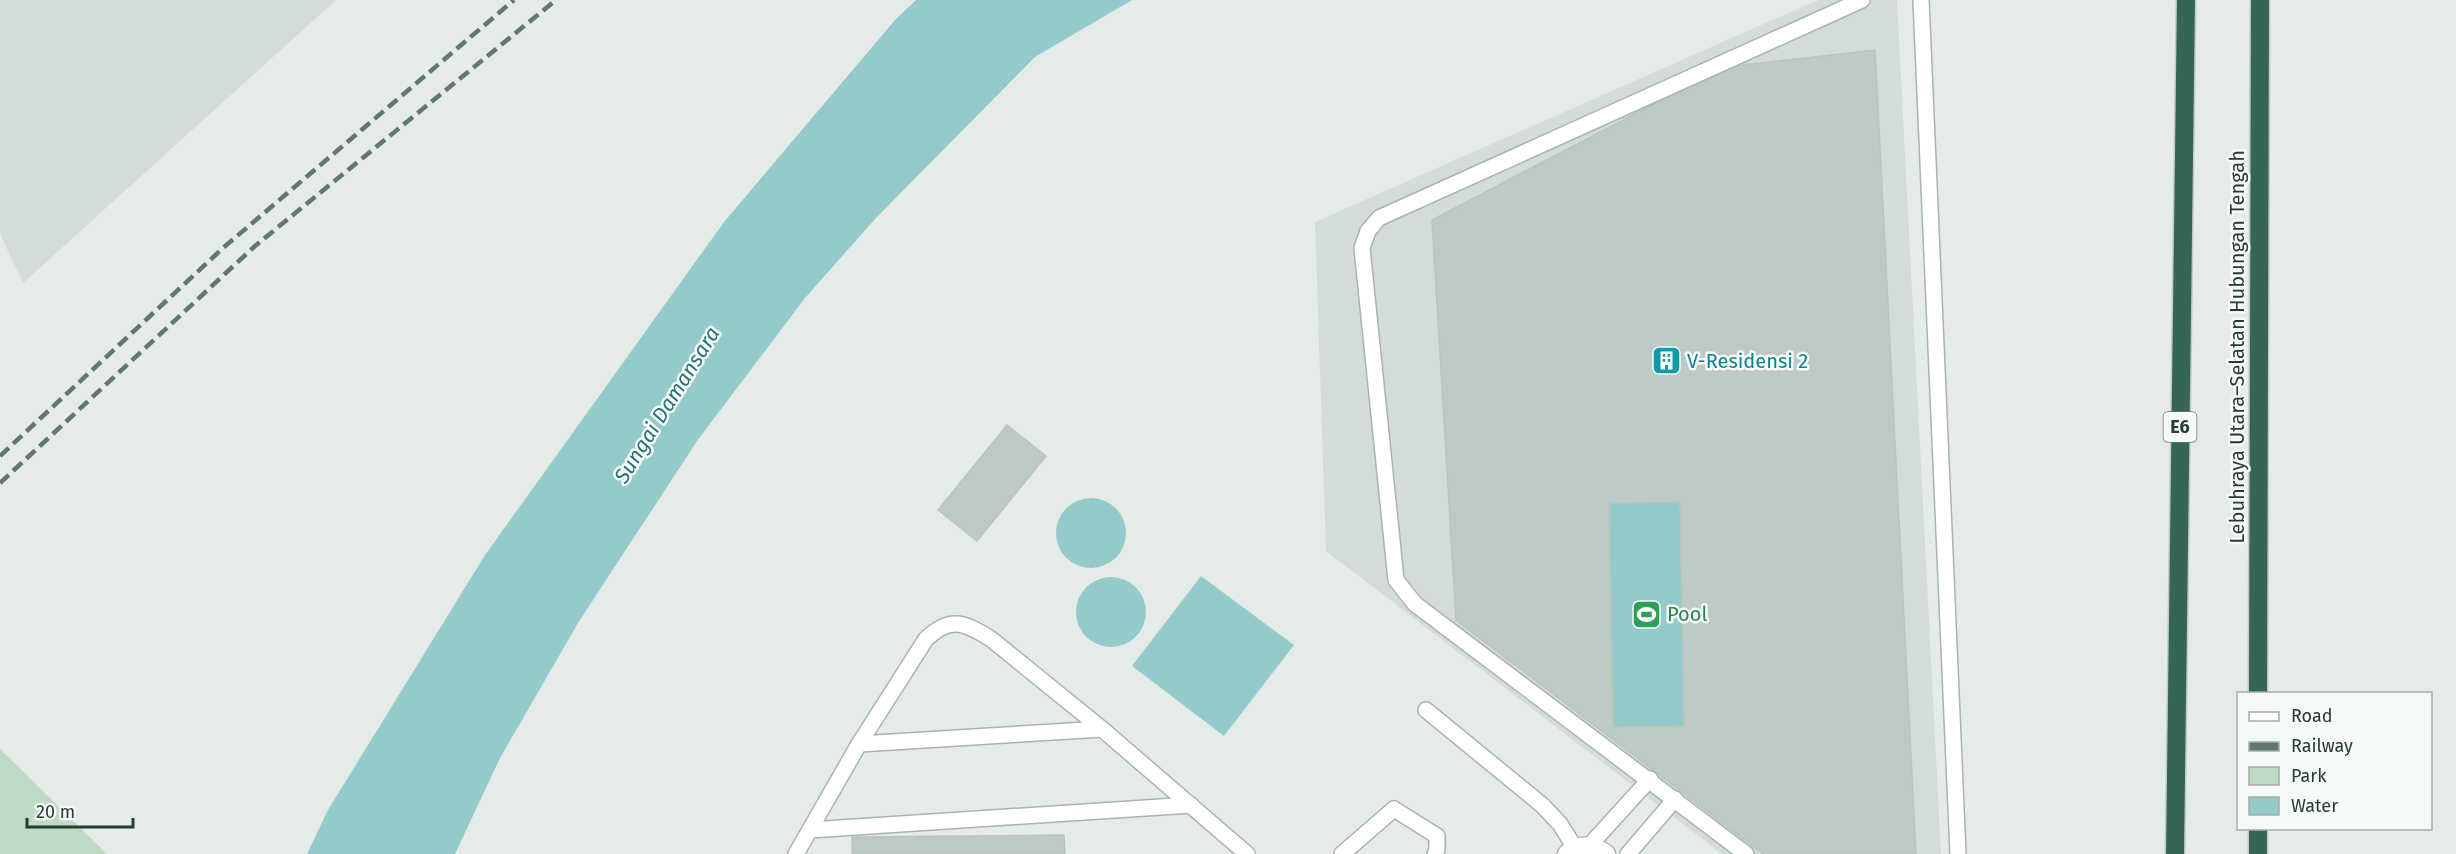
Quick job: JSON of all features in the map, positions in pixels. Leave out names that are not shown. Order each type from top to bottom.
[{"type":"highway","name":"E6","points":[[2175,854],[2186,0]]},
{"type":"highway","name":"Lebuhraya Utara–Selatan Hubungan Tengah","points":[[2258,692],[2260,0]]},
{"type":"highway","points":[[2258,830],[2258,854]]},
{"type":"street","points":[[1577,849],[1598,848],[1606,854]]},
{"type":"lane","points":[[1746,854],[1650,779],[1415,604],[1396,579],[1362,248],[1368,231],[1379,218],[1862,0]]},
{"type":"lane","points":[[1921,0],[1958,854]]},
{"type":"lane","points":[[796,854],[859,744],[926,639],[938,628],[953,623],[972,627],[991,639],[1102,729],[1246,854]]},
{"type":"lane","points":[[1426,710],[1542,805],[1560,824],[1577,849],[1650,779]]},
{"type":"lane","points":[[859,744],[1102,729]]},
{"type":"lane","points":[[1628,854],[1676,799]]},
{"type":"lane","points":[[810,830],[1191,805]]},
{"type":"lane","points":[[1342,854],[1394,809],[1437,836],[1437,850],[1434,854]]},
{"type":"shaded area","points":[[0,0],[336,0],[23,283],[0,234]]},
{"type":"shaded area","name":"V-Residensi 2","points":[[1818,0],[1897,0],[1941,854],[1722,854],[1326,551],[1315,222]]},
{"type":"green space","points":[[0,749],[107,854],[0,854]]},
{"type":"water","name":"Sungai Damansara","points":[[916,0],[1132,0],[1035,57],[875,219],[805,298],[697,441],[578,623],[500,758],[455,854],[307,854],[328,810],[485,555],[724,222],[895,20]]},
{"type":"water","points":[[1091,498],[1104,501],[1116,508],[1123,520],[1126,533],[1123,546],[1116,558],[1104,565],[1091,568],[1078,565],[1066,558],[1059,546],[1056,533],[1059,520],[1066,508],[1078,501]]},
{"type":"water","name":"Pool","points":[[1680,502],[1684,726],[1613,727],[1609,503]]},
{"type":"water","points":[[1201,576],[1294,645],[1224,736],[1132,666]]},
{"type":"water","points":[[1111,577],[1124,580],[1136,587],[1143,599],[1146,612],[1143,625],[1136,637],[1124,644],[1111,647],[1098,644],[1086,637],[1079,625],[1076,612],[1079,599],[1086,587],[1098,580]]},
{"type":"building","name":"V-Residensi 2","points":[[1875,50],[1916,854],[1763,854],[1456,620],[1432,220],[1725,67]],"holes":[[[1680,502],[1684,726],[1613,727],[1609,503]]]},
{"type":"building","points":[[1007,425],[1046,456],[977,541],[938,510]]},
{"type":"building","points":[[1064,835],[1065,854],[852,854],[852,837]]},
{"type":"railway","points":[[0,456],[223,248],[514,0]]},
{"type":"railway","points":[[0,483],[255,246],[556,0]]},
{"type":"place","name":"V-Residensi 2","points":[[1666,361]]},
{"type":"place","name":"Pool","points":[[1646,614]]}]
